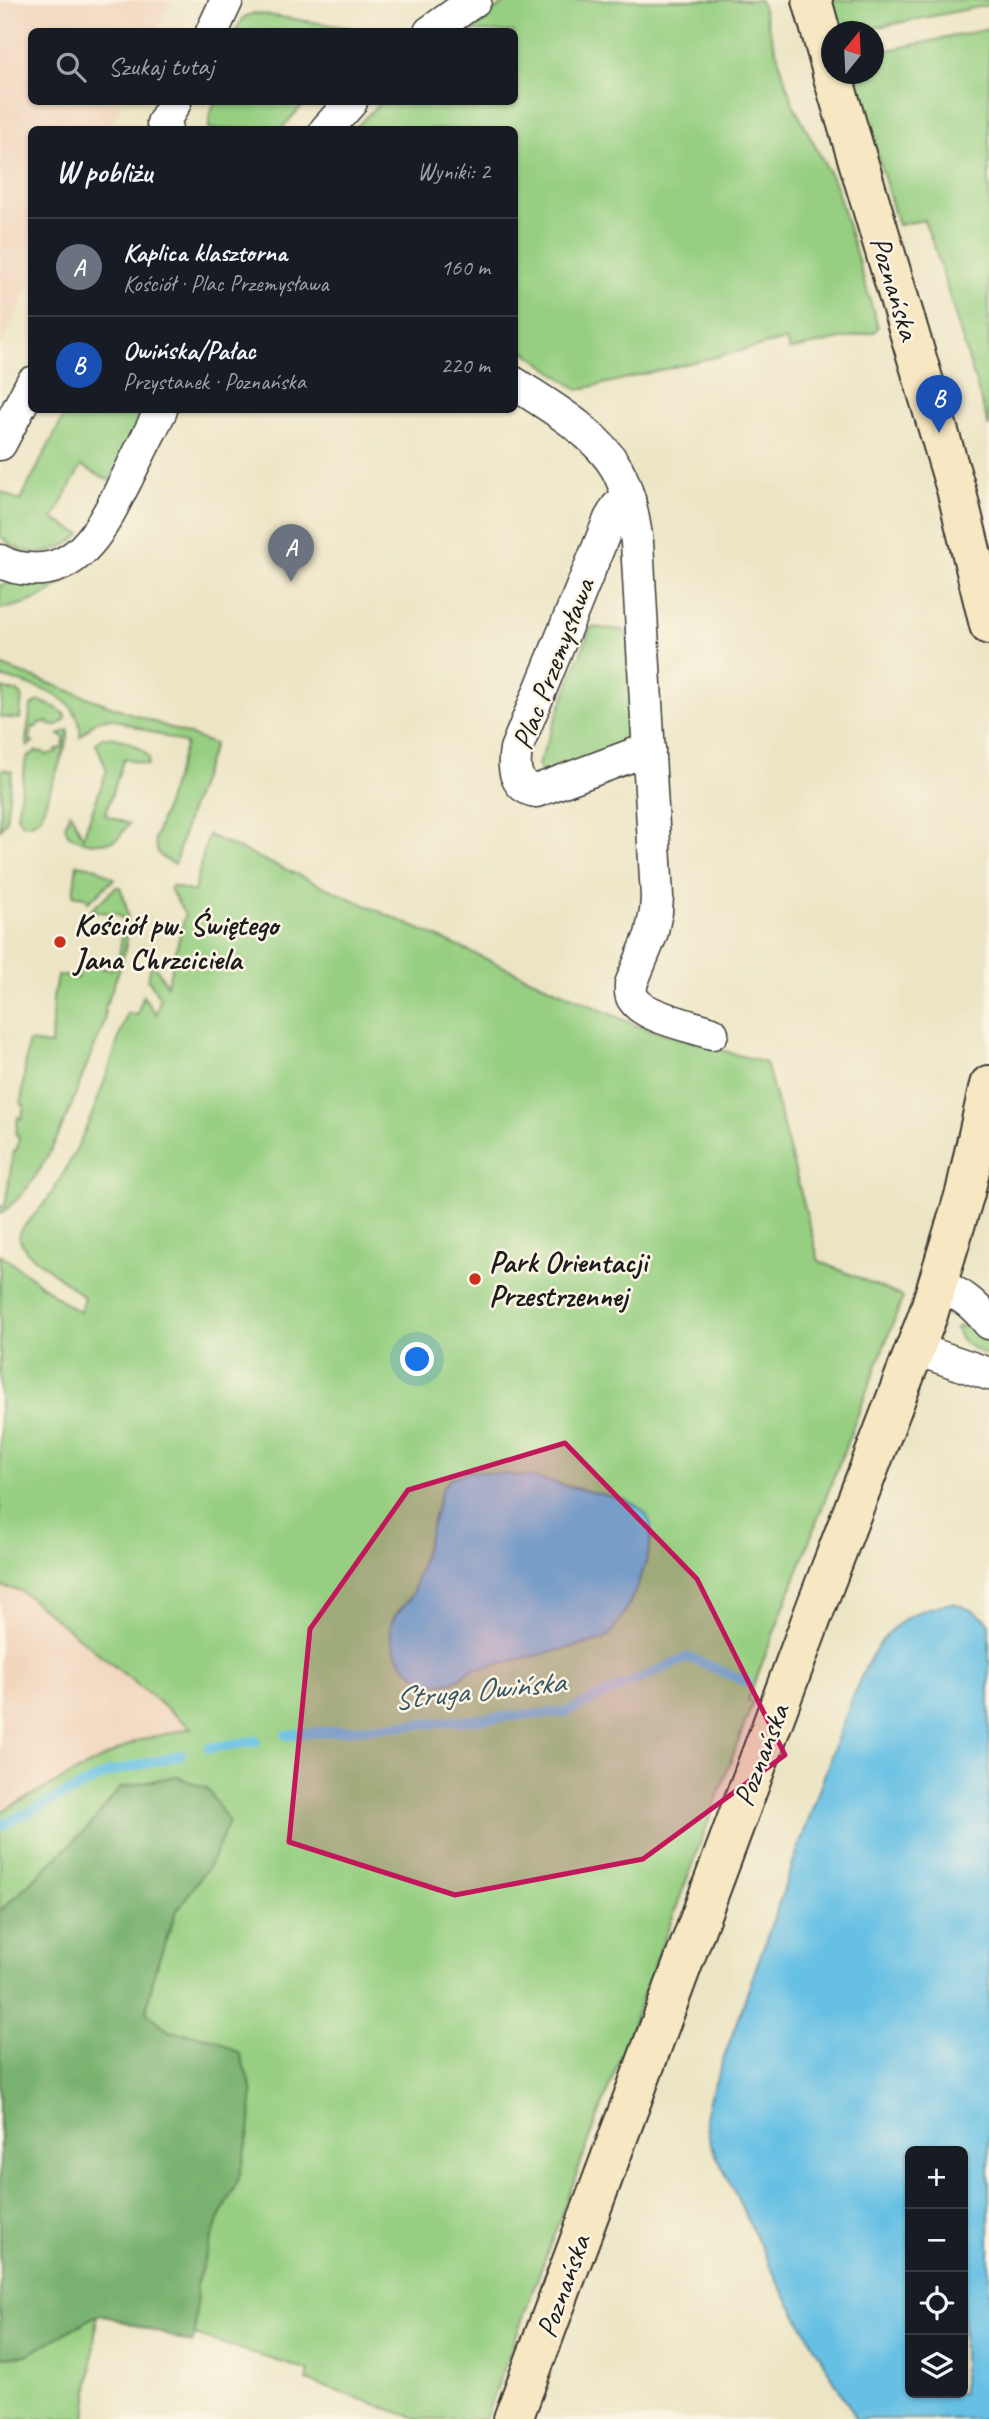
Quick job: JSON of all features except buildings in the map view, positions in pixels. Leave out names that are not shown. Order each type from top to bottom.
[{"type":"main road","name":"Poznańska","points":[[811,0],[821,35]]},
{"type":"main road","name":"Poznańska","points":[[835,84],[956,489],[989,625]]},
{"type":"main road","name":"Poznańska","points":[[513,2419],[817,1604],[916,1349],[965,1193],[989,1084]]},
{"type":"street","points":[[214,28],[227,0]]},
{"type":"street","points":[[436,28],[475,0]]},
{"type":"street","points":[[330,126],[348,105]]},
{"type":"street","name":"Plac Przemysława","points":[[518,386],[592,439],[617,470],[629,499],[637,542],[656,912],[651,934],[631,984],[631,993],[634,1002],[650,1012],[712,1033]]},
{"type":"street","points":[[0,444],[28,391]]},
{"type":"street","points":[[0,561],[19,569],[51,568],[79,554],[95,536],[112,508],[160,413]]},
{"type":"street","name":"Plac Przemysława","points":[[629,499],[617,507],[610,519],[516,748],[514,768],[522,784],[527,789],[536,791],[649,749]]},
{"type":"street","points":[[938,1285],[972,1303],[989,1323]]},
{"type":"street","points":[[916,1349],[989,1374]]},
{"type":"highlighted area","points":[[565,1443],[697,1579],[785,1755],[643,1859],[455,1895],[289,1842],[310,1629],[408,1490]]},
{"type":"shaded area","points":[[0,0],[171,0],[157,28],[28,28],[28,105],[121,105],[110,126],[28,126],[28,291],[0,348]]},
{"type":"shaded area","points":[[0,1586],[21,1591],[192,1728],[136,1741],[0,1812]]},
{"type":"green space","points":[[509,0],[760,0],[793,104],[835,184],[878,327],[874,332],[789,350],[786,340],[578,390],[518,346],[518,126],[357,126],[378,105],[518,105],[518,28],[470,28]]},
{"type":"green space","points":[[831,0],[989,0],[989,5],[884,26],[884,21],[836,21]]},
{"type":"green space","points":[[254,13],[352,28],[237,28],[244,17]]},
{"type":"green space","points":[[989,29],[989,427],[924,220],[898,225],[857,84],[884,84],[884,51]]},
{"type":"green space","points":[[214,105],[303,105],[284,126],[209,126]]},
{"type":"green space","points":[[65,413],[147,413],[110,481],[81,466],[53,519],[81,534],[71,541],[40,553],[29,552],[9,544],[0,535],[0,491],[20,501]]},
{"type":"green space","points":[[77,571],[42,596],[0,609],[0,585]]},
{"type":"green space","points":[[591,627],[622,630],[630,637],[633,737],[621,747],[547,775],[538,765]]},
{"type":"green space","points":[[0,665],[214,744],[188,817],[175,864],[160,855],[155,838],[186,744],[112,718],[96,721],[80,737],[79,722],[65,701],[54,694],[0,677]]},
{"type":"green space","points":[[0,688],[22,695],[20,719],[0,717],[3,691]]},
{"type":"green space","points":[[39,701],[57,708],[66,719],[56,726],[49,725],[48,722],[38,723],[38,727],[33,727],[29,738],[33,742],[28,746],[26,740],[31,706]]},
{"type":"green space","points":[[68,730],[68,739],[41,816],[31,824],[21,823],[17,816],[26,758],[36,751],[45,755],[57,752],[56,749],[62,748],[65,738],[59,735]]},
{"type":"green space","points":[[103,737],[129,742],[149,758],[148,765],[124,758],[105,815],[129,824],[113,841],[93,843],[68,834],[65,826],[70,812],[83,837],[107,770],[96,743]]},
{"type":"green space","points":[[2,769],[12,771],[6,821],[0,829]]},
{"type":"green space","name":"Park Orientacji Przestrzennej","points":[[208,835],[635,1025],[766,1063],[819,1261],[903,1297],[748,1700],[753,1702],[485,2419],[419,2419],[307,2381],[309,2371],[195,2335],[197,2282],[215,2229],[213,2038],[169,2031],[146,2011],[155,1970],[176,1912],[212,1861],[120,1788],[91,1825],[0,1911],[0,1812],[136,1741],[191,1728],[21,1591],[0,1586],[0,1254],[80,1312],[84,1297],[27,1252],[19,1232],[47,1200],[73,1156],[103,1086],[127,1013],[137,1015],[143,996],[156,1014],[160,999],[148,978],[152,961],[167,985],[185,915],[170,889],[172,886],[194,892]]},
{"type":"green space","points":[[77,864],[97,868],[114,879],[88,902],[88,898],[73,895]]},
{"type":"green space","points":[[116,887],[120,887],[125,903],[128,934],[105,1008],[102,1028],[65,1122],[43,1165],[16,1201],[0,1214],[0,1206],[5,1206],[14,1150],[17,1150],[19,1136],[16,1135],[18,1117],[22,1118],[24,1105],[21,1104],[28,1042],[51,1045],[57,975],[77,978],[80,965],[111,970],[118,964],[124,921],[118,914],[90,911]]},
{"type":"green space","points":[[956,1328],[973,1328],[989,1344],[989,1357],[960,1338]]},
{"type":"green space","points":[[175,1776],[207,1788],[229,1822],[212,1861],[176,1912],[155,1970],[146,2011],[169,2031],[213,2038],[240,2054],[253,2093],[249,2133],[239,2178],[215,2229],[197,2282],[195,2335],[192,2343],[97,2315],[27,2355],[0,2357],[0,1911],[91,1825],[120,1788]]},
{"type":"green space","points":[[97,2315],[86,2419],[0,2419],[0,2357],[27,2355]]},
{"type":"water","points":[[471,1471],[531,1477],[624,1500],[644,1513],[649,1520],[651,1531],[645,1564],[630,1602],[604,1640],[468,1671],[456,1680],[442,1684],[416,1675],[405,1665],[392,1640],[392,1621],[412,1595],[442,1489],[451,1478]]},
{"type":"water","points":[[953,1603],[982,1616],[989,1624],[989,2419],[856,2419],[779,2284],[710,2142],[705,2118],[709,2100],[839,1734],[867,1665],[887,1634],[900,1622],[934,1606]]},
{"type":"waterway","name":"Struga Owińska","points":[[286,1735],[566,1712],[688,1657],[747,1682]]},
{"type":"waterway","name":"Struga Owińska","points":[[209,1748],[256,1741]]},
{"type":"waterway","name":"Struga Owińska","points":[[0,1826],[111,1772],[181,1755]]},
{"type":"place","name":"Owińska/Pałac","points":[[939,433]]},
{"type":"place","name":"Kaplica klasztorna","points":[[291,582]]},
{"type":"place","name":"Kościół pw. Świętego Jana Chrzciciela","points":[[60,942]]},
{"type":"place","name":"Park Orientacji Przestrzennej","points":[[475,1279]]}]
